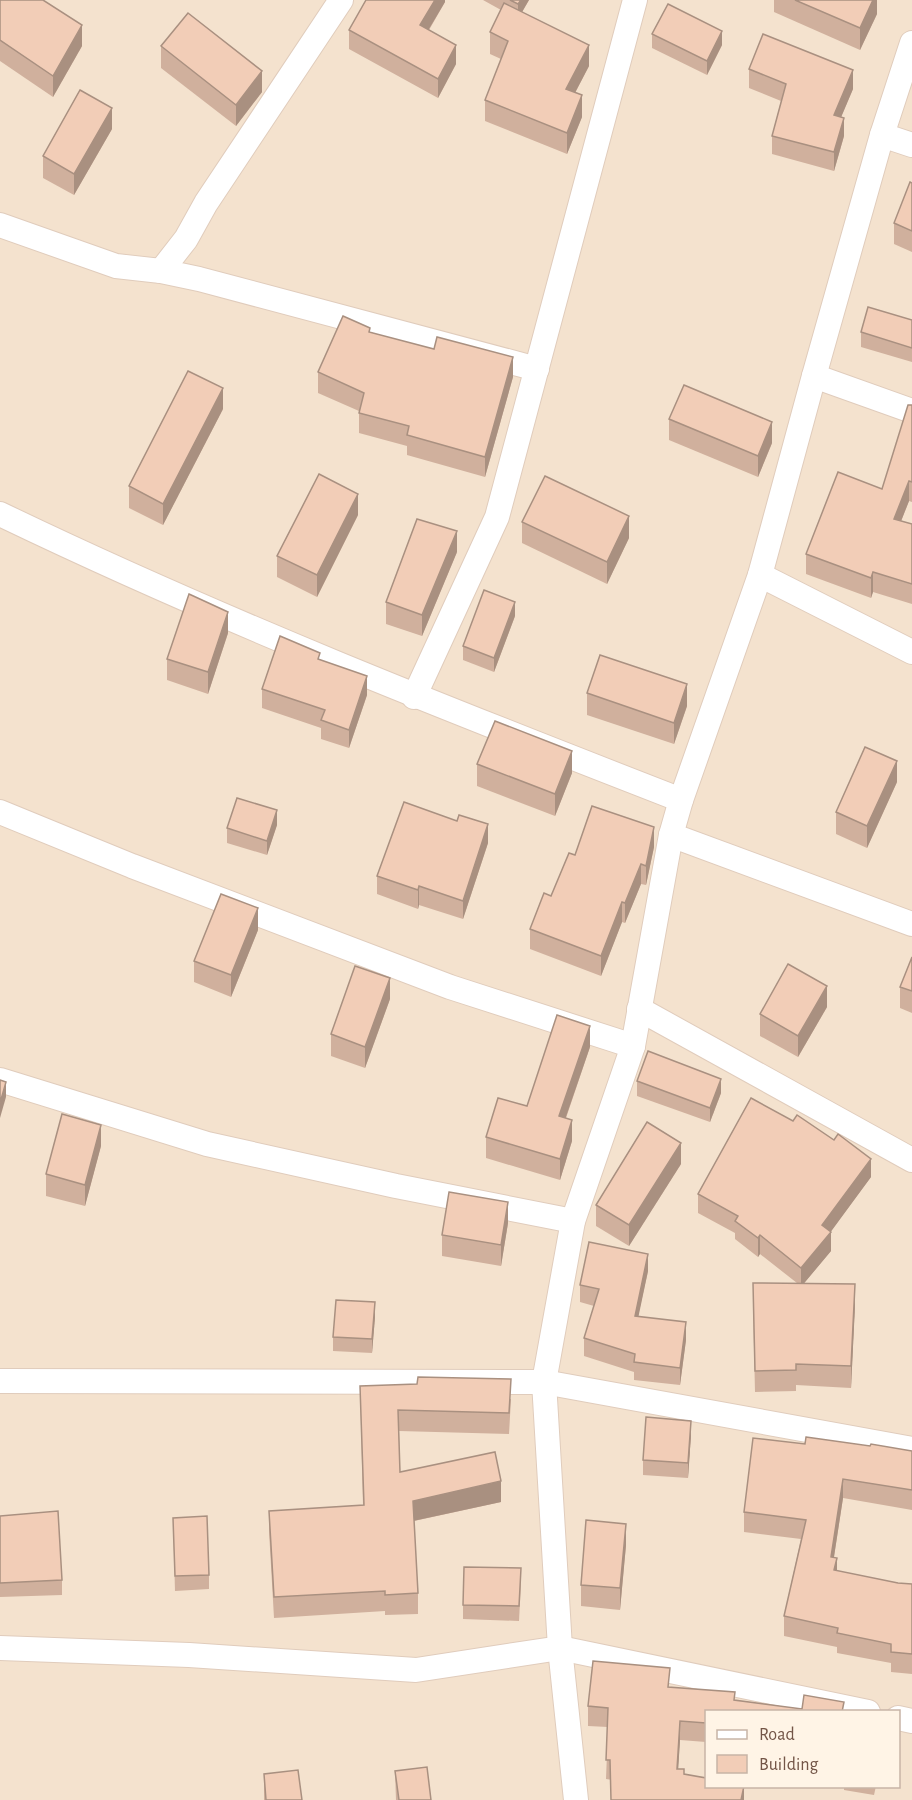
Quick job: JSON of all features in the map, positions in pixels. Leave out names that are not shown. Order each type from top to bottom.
[{"type":"street","points":[[161,272],[186,239],[206,203],[341,0]]},
{"type":"street","points":[[414,697],[497,517],[635,0]]},
{"type":"street","points":[[576,1800],[560,1648],[544,1382],[573,1221],[633,1046],[671,835],[681,800],[760,575],[882,135],[912,42]]},
{"type":"street","points":[[882,135],[912,145]]},
{"type":"street","points":[[0,225],[116,266],[199,279],[537,369]]},
{"type":"street","points":[[186,239],[199,279]]},
{"type":"street","points":[[814,376],[912,411]]},
{"type":"street","points":[[0,514],[414,697],[681,800]]},
{"type":"street","points":[[760,575],[912,652]]},
{"type":"street","points":[[0,812],[132,866],[450,987],[633,1046]]},
{"type":"street","points":[[671,835],[912,924]]},
{"type":"street","points":[[639,1009],[912,1160]]},
{"type":"street","points":[[0,1080],[207,1144],[396,1186],[573,1221]]},
{"type":"street","points":[[0,1381],[544,1382],[912,1449]]},
{"type":"street","points":[[0,1648],[189,1655],[416,1670],[560,1648],[858,1710]]},
{"type":"shaded area","points":[[0,0],[912,0],[912,1800],[0,1800]]},
{"type":"building","points":[[0,0],[43,0],[82,25],[53,76],[0,40]]},
{"type":"building","points":[[366,0],[435,0],[420,25],[456,45],[438,79],[349,30]]},
{"type":"building","points":[[795,0],[873,0],[860,28]]},
{"type":"building","points":[[504,3],[589,45],[566,89],[582,95],[567,133],[485,100],[508,41],[490,32]]},
{"type":"building","points":[[668,4],[722,31],[707,61],[652,34]]},
{"type":"building","points":[[188,13],[262,71],[236,105],[161,46]]},
{"type":"building","points":[[763,34],[853,70],[834,115],[844,118],[834,152],[772,136],[786,84],[749,69]]},
{"type":"building","points":[[80,90],[112,108],[74,174],[43,156]]},
{"type":"building","points":[[910,182],[912,183],[912,231],[894,223]]},
{"type":"building","points":[[868,307],[912,320],[912,348],[861,332]]},
{"type":"building","points":[[343,316],[370,328],[369,332],[434,349],[437,337],[513,357],[485,457],[407,435],[409,426],[359,413],[364,393],[318,372]]},
{"type":"building","points":[[188,371],[223,388],[163,504],[129,486]]},
{"type":"building","points":[[684,385],[772,422],[758,456],[669,419]]},
{"type":"building","points":[[908,405],[912,405],[912,482],[909,481],[894,519],[912,524],[912,584],[873,572],[871,578],[806,554],[838,472],[882,489]]},
{"type":"building","points":[[319,474],[358,494],[317,575],[277,556]]},
{"type":"building","points":[[545,476],[629,516],[607,562],[522,522]]},
{"type":"building","points":[[417,519],[457,531],[422,615],[386,602]]},
{"type":"building","points":[[484,590],[515,602],[494,658],[463,646]]},
{"type":"building","points":[[189,594],[228,612],[208,672],[167,659]]},
{"type":"building","points":[[280,636],[320,653],[318,659],[367,676],[349,730],[321,720],[325,710],[262,689]]},
{"type":"building","points":[[600,655],[687,684],[674,723],[587,693]]},
{"type":"building","points":[[495,721],[572,751],[555,794],[477,764]]},
{"type":"building","points":[[865,747],[897,761],[867,826],[836,812]]},
{"type":"building","points":[[237,798],[277,810],[267,841],[227,828]]},
{"type":"building","points":[[404,802],[457,821],[459,815],[488,824],[463,901],[419,886],[418,890],[377,876]]},
{"type":"building","points":[[592,806],[654,827],[646,866],[641,864],[625,903],[622,902],[601,956],[530,929],[544,893],[551,896],[569,853],[575,855]]},
{"type":"building","points":[[221,894],[258,908],[231,975],[194,961]]},
{"type":"building","points":[[912,957],[912,991],[900,987]]},
{"type":"building","points":[[788,964],[827,986],[798,1036],[760,1014]]},
{"type":"building","points":[[355,966],[390,978],[365,1047],[331,1034]]},
{"type":"building","points":[[557,1015],[590,1026],[559,1116],[572,1120],[560,1159],[486,1137],[498,1098],[527,1106]]},
{"type":"building","points":[[648,1051],[721,1079],[710,1108],[637,1081]]},
{"type":"building","points":[[0,1080],[6,1082],[0,1103]]},
{"type":"building","points":[[751,1098],[793,1121],[797,1115],[834,1140],[838,1134],[871,1159],[822,1225],[831,1232],[801,1268],[760,1235],[758,1238],[735,1221],[738,1216],[698,1194]]},
{"type":"building","points":[[62,1114],[101,1125],[85,1185],[46,1174]]},
{"type":"building","points":[[647,1122],[681,1143],[629,1225],[596,1205]]},
{"type":"building","points":[[449,1192],[508,1202],[501,1245],[442,1235]]},
{"type":"building","points":[[589,1242],[648,1254],[635,1316],[686,1322],[680,1368],[634,1362],[635,1354],[584,1338],[599,1289],[580,1285]]},
{"type":"building","points":[[753,1283],[855,1284],[851,1366],[796,1364],[796,1370],[755,1371]]},
{"type":"building","points":[[336,1300],[375,1302],[372,1339],[333,1337]]},
{"type":"building","points":[[418,1377],[511,1379],[509,1413],[398,1410],[400,1472],[495,1452],[501,1481],[413,1501],[418,1593],[385,1595],[385,1591],[274,1597],[269,1511],[364,1505],[360,1386],[417,1384]]},
{"type":"building","points":[[646,1417],[691,1421],[688,1463],[643,1460]]},
{"type":"building","points":[[806,1437],[912,1451],[912,1490],[843,1479],[831,1557],[837,1558],[834,1570],[912,1584],[912,1654],[891,1652],[891,1644],[837,1633],[838,1628],[784,1616],[806,1520],[744,1512],[753,1438],[805,1444]]},
{"type":"building","points":[[58,1511],[62,1580],[0,1583],[0,1516]]},
{"type":"building","points":[[207,1516],[209,1575],[175,1576],[173,1518]]},
{"type":"building","points":[[586,1520],[626,1524],[620,1588],[581,1585]]},
{"type":"building","points":[[464,1567],[521,1568],[519,1606],[463,1605]]},
{"type":"building","points":[[593,1661],[670,1668],[668,1687],[735,1692],[734,1700],[802,1709],[804,1695],[844,1702],[842,1710],[705,1710],[705,1723],[680,1721],[677,1769],[684,1769],[684,1774],[705,1778],[705,1788],[744,1788],[741,1800],[611,1800],[610,1760],[606,1760],[608,1708],[588,1706]]},
{"type":"building","points":[[427,1767],[431,1800],[399,1800],[395,1771]]},
{"type":"building","points":[[298,1770],[302,1800],[266,1800],[264,1774]]}]
